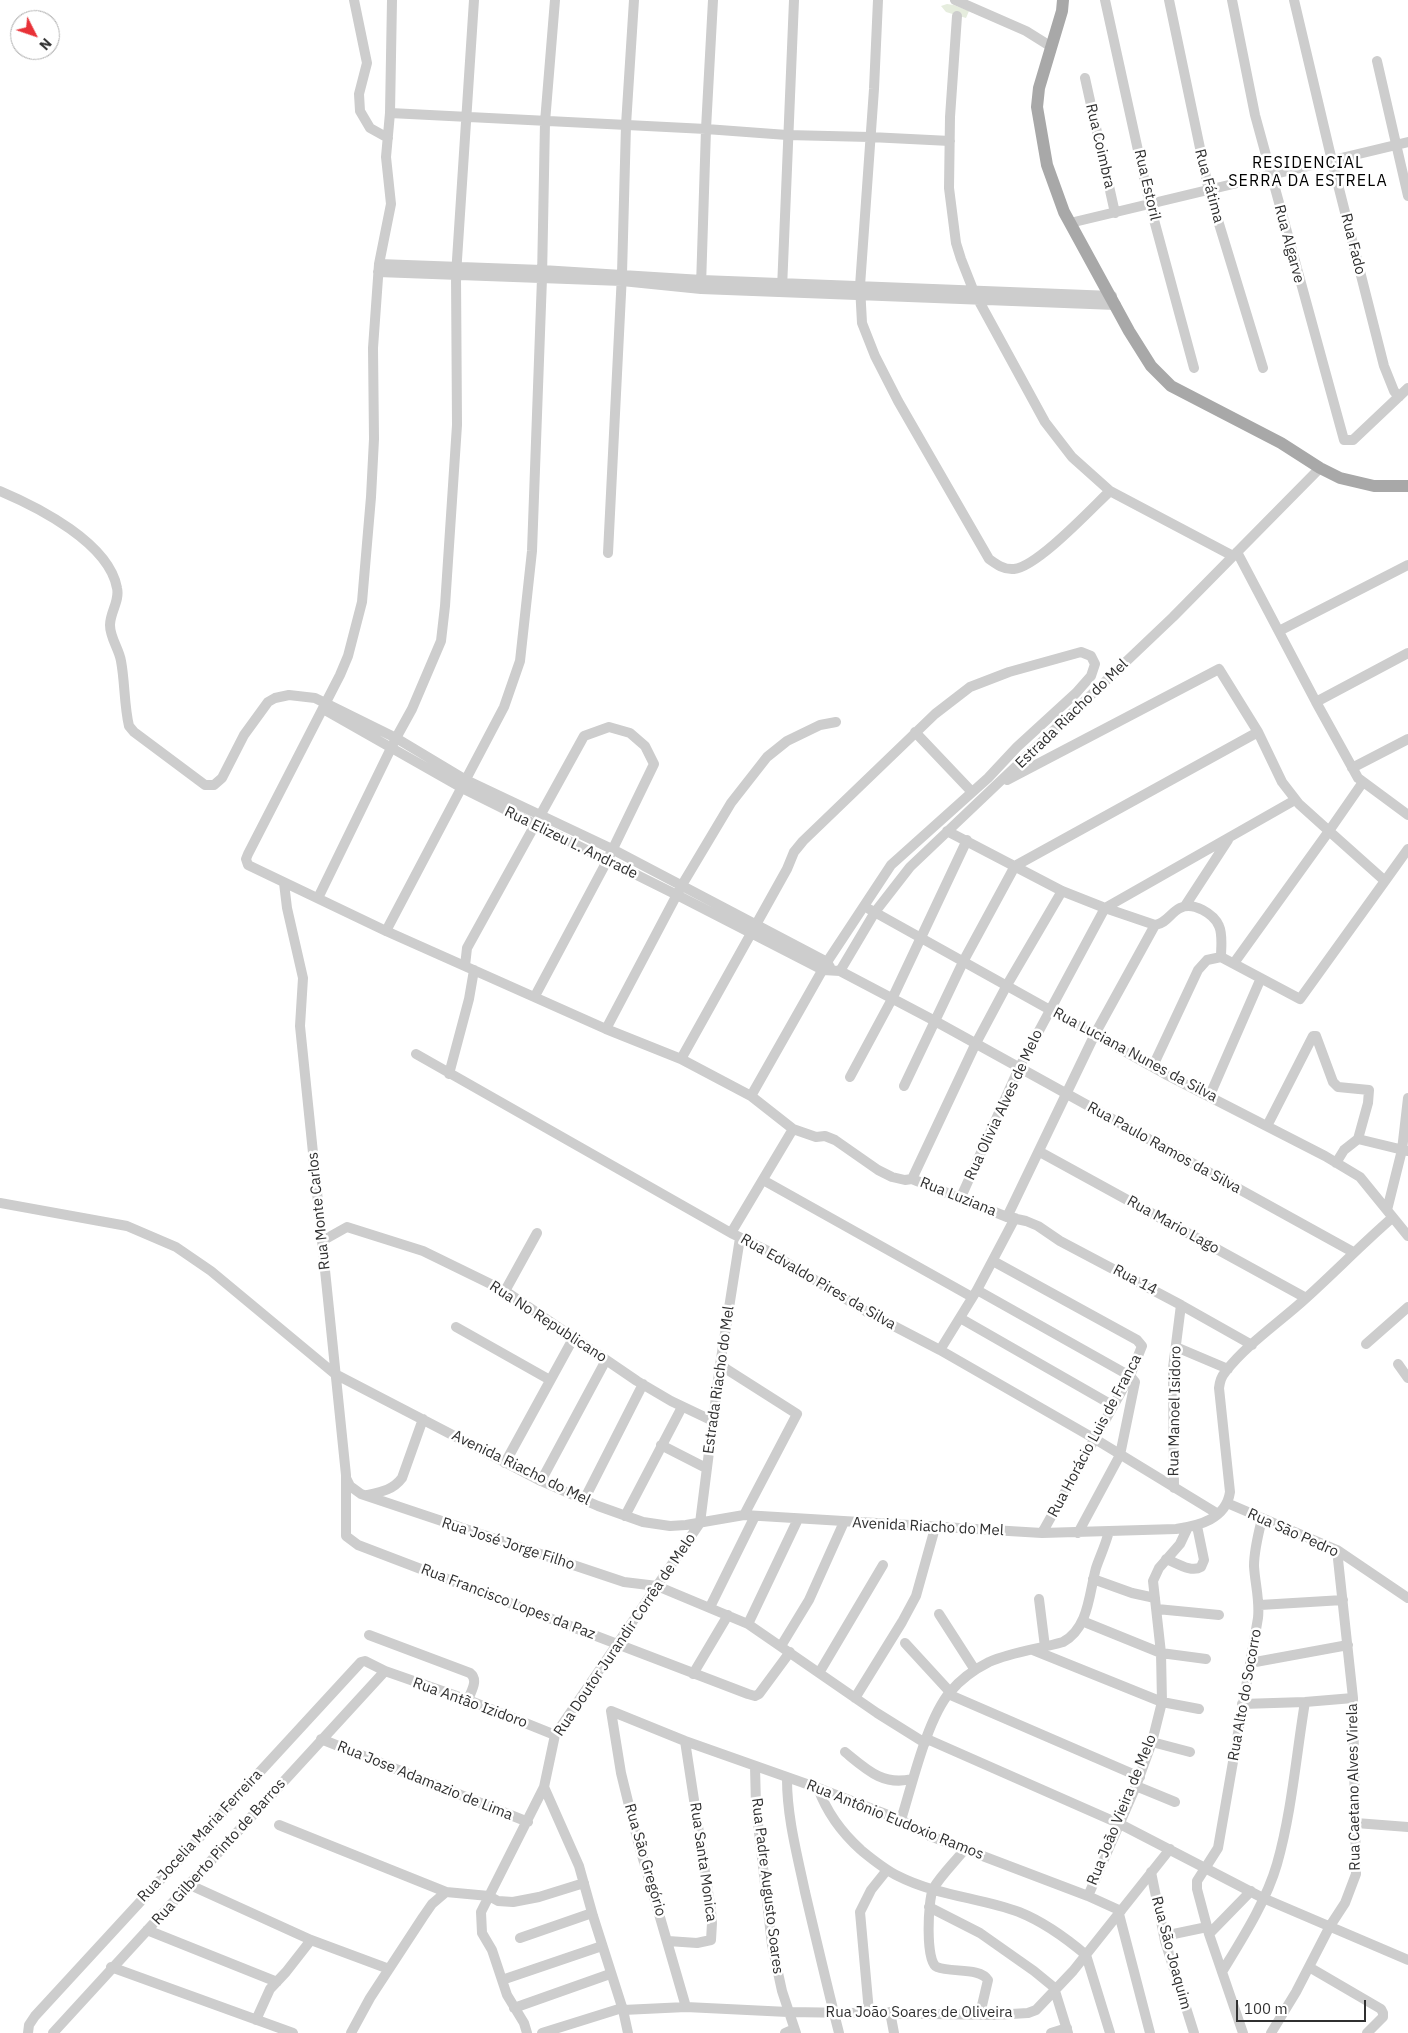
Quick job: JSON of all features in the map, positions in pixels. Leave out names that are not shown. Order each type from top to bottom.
[{"type":"main road","points":[[1063,0],[1058,24],[1040,79],[1037,107],[1047,165],[1058,198],[1070,223],[1151,366],[1171,386],[1280,443],[1340,478],[1374,486],[1408,486]]},
{"type":"street","points":[[354,0],[367,63],[359,94],[360,111],[370,128],[388,138]]},
{"type":"street","points":[[392,0],[390,112],[386,157],[391,204],[379,268],[373,348],[374,439],[362,602],[348,656],[246,860],[252,868],[386,932],[535,996],[606,1029],[682,1059],[751,1096],[793,1129]]},
{"type":"street","points":[[318,898],[424,684],[437,651],[443,629],[457,425],[456,271],[474,0]]},
{"type":"street","points":[[386,932],[504,707],[520,661],[532,551],[542,274],[545,122],[555,0]]},
{"type":"street","points":[[608,553],[622,278],[626,125],[634,0]]},
{"type":"street","points":[[701,285],[706,129],[713,0]]},
{"type":"street","points":[[783,288],[794,0]]},
{"type":"street","points":[[878,0],[861,290],[862,323],[887,381],[989,559],[1004,568],[1014,569],[1038,558],[1110,491]]},
{"type":"street","points":[[955,0],[1026,31],[1050,46]]},
{"type":"street","name":"Rua Estoril","points":[[1105,0],[1150,205],[1194,368]]},
{"type":"street","name":"Rua Fátima","points":[[1169,0],[1190,95],[1199,150],[1263,368]]},
{"type":"street","name":"Rua Algarve","points":[[1232,0],[1255,115],[1344,440],[1353,440],[1399,397]]},
{"type":"street","name":"Rua Fado","points":[[1294,0],[1332,161],[1384,366],[1394,391],[1399,397]]},
{"type":"street","points":[[957,16],[949,188],[953,221],[961,260],[976,295],[1034,403],[1054,436],[1072,457],[1110,491],[1235,554],[1279,630],[1358,778],[1408,815]]},
{"type":"street","points":[[1378,61],[1395,145],[1408,196]]},
{"type":"street","name":"Rua Coimbra","points":[[1084,78],[1115,213]]},
{"type":"street","points":[[390,112],[467,118],[706,129],[788,135],[870,136],[950,141]]},
{"type":"street","points":[[1070,223],[1408,142]]},
{"type":"street","points":[[379,268],[622,278],[701,285],[1114,301]]},
{"type":"street","points":[[1399,397],[1408,388]]},
{"type":"street","name":"Estrada Riacho do Mel","points":[[830,968],[910,867],[1173,616],[1320,468]]},
{"type":"street","name":"Rua Elizeu L. Andrade","points":[[0,492],[28,504],[64,525],[102,558],[110,568],[118,590],[118,599],[110,625],[111,635],[121,659],[129,726],[134,732],[205,785],[214,785],[222,778],[244,735],[271,700],[289,695],[316,698],[325,705],[394,742],[536,826],[677,895],[750,934],[830,968]]},
{"type":"street","points":[[1279,630],[1408,565]]},
{"type":"street","name":"Estrada Riacho do Mel","points":[[682,1059],[787,870],[794,852],[803,841],[934,714],[970,687],[1009,672],[1057,658],[1081,652],[1091,656],[1095,664],[1091,676],[972,792],[891,865],[864,906],[830,968],[751,1096]]},
{"type":"street","points":[[1316,702],[1408,653]]},
{"type":"street","points":[[996,786],[1219,669],[1258,732],[1282,782],[1295,800],[1385,881]]},
{"type":"street","points":[[606,1029],[682,885],[731,803],[767,756],[787,741],[820,725],[836,722]]},
{"type":"street","points":[[449,1074],[469,999],[467,948],[584,736],[609,727],[630,733],[645,746],[654,764],[606,861],[535,996]]},
{"type":"street","points":[[916,732],[972,792]]},
{"type":"street","points":[[904,1086],[964,960],[1015,866],[1258,732]]},
{"type":"street","points":[[1352,768],[1408,739]]},
{"type":"street","points":[[1234,963],[1363,782]]},
{"type":"street","name":"Rua Elizeu L. Andrade","points":[[464,784],[541,815],[612,849],[756,924],[830,968]]},
{"type":"street","points":[[1105,908],[1295,800]]},
{"type":"street","points":[[948,830],[1062,891],[1155,925],[1163,923],[1185,906],[1193,906],[1202,910],[1219,926],[1221,957]]},
{"type":"street","points":[[1185,906],[1229,837]]},
{"type":"street","points":[[850,1077],[892,999],[920,936],[967,840]]},
{"type":"street","points":[[1153,1066],[1198,970],[1206,960],[1221,957],[1301,998],[1408,849]]},
{"type":"street","name":"Rua Monte Carlos","points":[[284,883],[286,908],[302,978],[300,1026],[346,1478],[345,1534],[348,1539]]},
{"type":"street","points":[[912,1178],[975,1045],[1007,985],[1062,891]]},
{"type":"street","name":"Rua Luciana Nunes da Silva","points":[[864,906],[1153,1066],[1360,1177],[1408,1236]]},
{"type":"street","name":"Rua Olivia Alves de Melo","points":[[961,1197],[1019,1068],[1105,908]]},
{"type":"street","points":[[940,1350],[994,1261],[1066,1093],[1095,1034],[1155,925]]},
{"type":"street","name":"Rua Paulo Ramos da Silva","points":[[830,968],[935,1021],[975,1045],[1066,1093],[1353,1252]]},
{"type":"street","points":[[1210,1096],[1261,978]]},
{"type":"street","points":[[1267,1126],[1313,1036],[1316,1036],[1333,1082],[1338,1086],[1369,1090],[1368,1103],[1358,1139],[1344,1150],[1336,1163]]},
{"type":"street","name":"Rua Edvaldo Pires da Silva","points":[[416,1054],[735,1236],[766,1250],[867,1312],[940,1350],[1095,1439],[1218,1514]]},
{"type":"street","points":[[1227,1503],[1230,1484],[1219,1388],[1220,1378],[1252,1346],[1306,1298],[1390,1214],[1405,1151],[1408,1098]]},
{"type":"street","name":"Estrada Riacho do Mel","points":[[700,1523],[735,1236],[763,1180],[793,1129]]},
{"type":"street","name":"Rua Luziana","points":[[793,1129],[835,1140],[878,1170],[892,1177],[905,1180],[912,1178],[1011,1218]]},
{"type":"street","points":[[1358,1139],[1405,1151]]},
{"type":"street","name":"Rua Mario Lago","points":[[1040,1152],[1306,1298]]},
{"type":"street","points":[[763,1180],[1130,1376],[1135,1384],[1120,1455],[1078,1533]]},
{"type":"street","name":"Avenida Riacho do Mel","points":[[0,1203],[15,1204],[127,1226],[176,1246],[211,1270],[335,1374],[541,1481],[584,1500],[643,1522],[670,1526],[744,1515],[935,1528],[1078,1533],[1160,1530],[1193,1526],[1218,1514],[1227,1503]]},
{"type":"street","name":"Rua 14","points":[[1011,1218],[1038,1226],[1060,1242],[1181,1305],[1252,1346]]},
{"type":"street","name":"Rua No Republicano","points":[[322,1241],[347,1227],[423,1251],[505,1291],[643,1384],[682,1407],[713,1421]]},
{"type":"street","points":[[505,1291],[538,1233]]},
{"type":"street","name":"Rua Horácio Luis de Franca","points":[[994,1261],[1138,1340],[1142,1349],[1130,1376],[1112,1405],[1042,1533]]},
{"type":"street","name":"Rua Manoel Isidoro","points":[[1174,1488],[1173,1368],[1181,1305]]},
{"type":"street","points":[[1366,1344],[1408,1307]]},
{"type":"street","points":[[960,1318],[1112,1405]]},
{"type":"street","points":[[456,1327],[550,1380]]},
{"type":"street","points":[[505,1463],[574,1337]]},
{"type":"street","points":[[1176,1346],[1228,1369]]},
{"type":"street","points":[[541,1481],[606,1360]]},
{"type":"street","points":[[1398,1364],[1408,1378]]},
{"type":"street","points":[[720,1365],[797,1414],[744,1515]]},
{"type":"street","points":[[584,1500],[643,1384]]},
{"type":"street","points":[[625,1516],[682,1407]]},
{"type":"street","points":[[346,1500],[389,1489],[396,1485],[402,1478],[423,1419]]},
{"type":"street","points":[[661,1445],[706,1468]]},
{"type":"street","points":[[346,1478],[350,1486],[363,1495]]},
{"type":"street","name":"Rua José Jorge Filho","points":[[363,1495],[624,1582],[657,1586],[728,1615],[748,1624],[855,1698],[926,1741],[1120,1824],[1263,1898],[1408,1960]]},
{"type":"street","name":"Rua São Pedro","points":[[1227,1503],[1337,1550],[1408,1598]]},
{"type":"street","points":[[710,1607],[755,1516]]},
{"type":"street","points":[[748,1624],[798,1519]]},
{"type":"street","name":"Rua Alto do Socorro","points":[[1243,2033],[1208,1930],[1197,1889],[1197,1881],[1218,1848],[1260,1605],[1254,1568],[1254,1553],[1262,1519]]},
{"type":"street","points":[[781,1646],[809,1600],[844,1522]]},
{"type":"street","name":"Rua Doutor Jurandir Corrêa de Melo","points":[[527,2033],[524,2023],[514,2008],[502,1980],[492,1950],[482,1933],[481,1912],[544,1787],[556,1735],[700,1523]]},
{"type":"street","points":[[1166,1559],[1190,1569],[1199,1569],[1203,1563],[1193,1526]]},
{"type":"street","name":"Rua João Vieira de Melo","points":[[1088,1896],[1138,1781],[1152,1742],[1162,1702],[1161,1653],[1153,1581],[1155,1574],[1193,1526]]},
{"type":"street","points":[[855,1698],[916,1596],[935,1528]]},
{"type":"street","points":[[901,1820],[912,1779],[926,1741],[934,1720],[949,1693],[975,1670],[1001,1658],[1045,1647],[1069,1638],[1082,1621],[1093,1579],[1109,1531]]},
{"type":"street","name":"Rua Francisco Lopes da Paz","points":[[348,1539],[748,1694],[757,1696],[790,1652]]},
{"type":"street","name":"Rua Caetano Alves Virela","points":[[1271,2033],[1330,1926],[1345,1903],[1354,1884],[1356,1874],[1353,1698],[1337,1550]]},
{"type":"street","points":[[819,1673],[883,1565]]},
{"type":"street","points":[[1093,1579],[1132,1593],[1155,1598]]},
{"type":"street","points":[[1039,1599],[1045,1647]]},
{"type":"street","points":[[1260,1605],[1343,1600]]},
{"type":"street","points":[[1157,1609],[1219,1615]]},
{"type":"street","points":[[939,1614],[975,1670]]},
{"type":"street","points":[[693,1674],[728,1615]]},
{"type":"street","points":[[1082,1621],[1161,1653],[1206,1659]]},
{"type":"street","points":[[369,1635],[470,1672],[474,1682],[468,1700]]},
{"type":"street","points":[[905,1643],[949,1693],[1138,1781],[1175,1802]]},
{"type":"street","points":[[1250,1663],[1348,1645]]},
{"type":"street","points":[[1033,1650],[1162,1702],[1198,1709]]},
{"type":"street","name":"Rua Jocelia Maria Ferreira","points":[[28,2033],[29,2025],[34,2016],[355,1667],[365,1661],[385,1672]]},
{"type":"street","name":"Rua Antão Izidoro","points":[[385,1672],[468,1700],[556,1735]]},
{"type":"street","name":"Rua Gilberto Pinto de Barros","points":[[53,2033],[385,1672]]},
{"type":"street","points":[[1242,1704],[1353,1698]]},
{"type":"street","points":[[1222,1972],[1263,1898],[1277,1865],[1305,1702]]},
{"type":"street","name":"Rua Antônio Eudoxio Ramos","points":[[611,1711],[685,1741],[818,1788],[901,1820],[930,1836],[1088,1896],[1120,1912]]},
{"type":"street","name":"Rua São Gregório","points":[[611,1711],[628,1804],[686,2007]]},
{"type":"street","name":"Rua Jose Adamazio de Lima","points":[[322,1739],[528,1822]]},
{"type":"street","name":"Rua Santa Monica","points":[[668,1941],[704,1942],[710,1940],[712,1936],[711,1911],[685,1741]]},
{"type":"street","points":[[1152,1742],[1190,1752]]},
{"type":"street","points":[[846,1752],[882,1778],[894,1782],[912,1779]]},
{"type":"street","name":"Rua Padre Augusto Soares","points":[[755,1766],[756,1806],[772,1945],[792,2032]]},
{"type":"street","points":[[788,1778],[787,1803],[793,1836],[820,1960],[839,2033]]},
{"type":"street","points":[[544,1787],[574,1853],[584,1882],[628,2033]]},
{"type":"street","points":[[818,1788],[827,1809],[848,1839],[886,1870],[899,1877],[1009,1909],[1030,1917],[1065,1938],[1086,1955],[1110,2033]]},
{"type":"street","points":[[1356,1823],[1408,1827]]},
{"type":"street","points":[[279,1825],[446,1892],[489,1896],[505,1903],[524,1901],[584,1882]]},
{"type":"street","name":"Rua João Soares de Oliveira","points":[[542,2033],[622,2009],[686,2007],[834,2013],[1028,2014],[1036,2010],[1056,1990],[1170,1849]]},
{"type":"street","points":[[965,1850],[934,1888],[929,1907],[929,1931],[933,1964],[937,1967],[982,1975],[988,1980],[980,2014]]},
{"type":"street","points":[[869,2012],[860,1912],[871,1890],[886,1870]]},
{"type":"street","name":"Rua São Joaquim","points":[[1151,1872],[1164,1936],[1194,2033]]},
{"type":"street","points":[[190,1885],[311,1940],[389,1969]]},
{"type":"street","points":[[351,2033],[389,1969],[432,1904],[446,1892]]},
{"type":"street","points":[[1164,1936],[1208,1930],[1251,1892]]},
{"type":"street","points":[[929,1907],[980,1933],[1034,1970],[1056,1990],[1067,2031],[1052,2033]]},
{"type":"street","points":[[1120,1912],[1150,2033]]},
{"type":"street","points":[[520,1938],[592,1914]]},
{"type":"street","points":[[147,1930],[277,1982]]},
{"type":"street","points":[[256,2020],[267,1993],[311,1940]]},
{"type":"street","points":[[502,1980],[602,1946]]},
{"type":"street","points":[[1309,1967],[1381,2009],[1382,2017],[1367,2033]]},
{"type":"street","points":[[112,1968],[293,2033]]},
{"type":"street","points":[[514,2008],[610,1974]]},
{"type":"street","points":[[890,2012],[894,2033]]},
{"type":"green space","points":[[947,4],[969,11],[966,18],[946,12],[941,6]]},
{"type":"district","name":"RESIDENCIAL SERRA DA ESTRELA","points":[[1308,172]]}]
